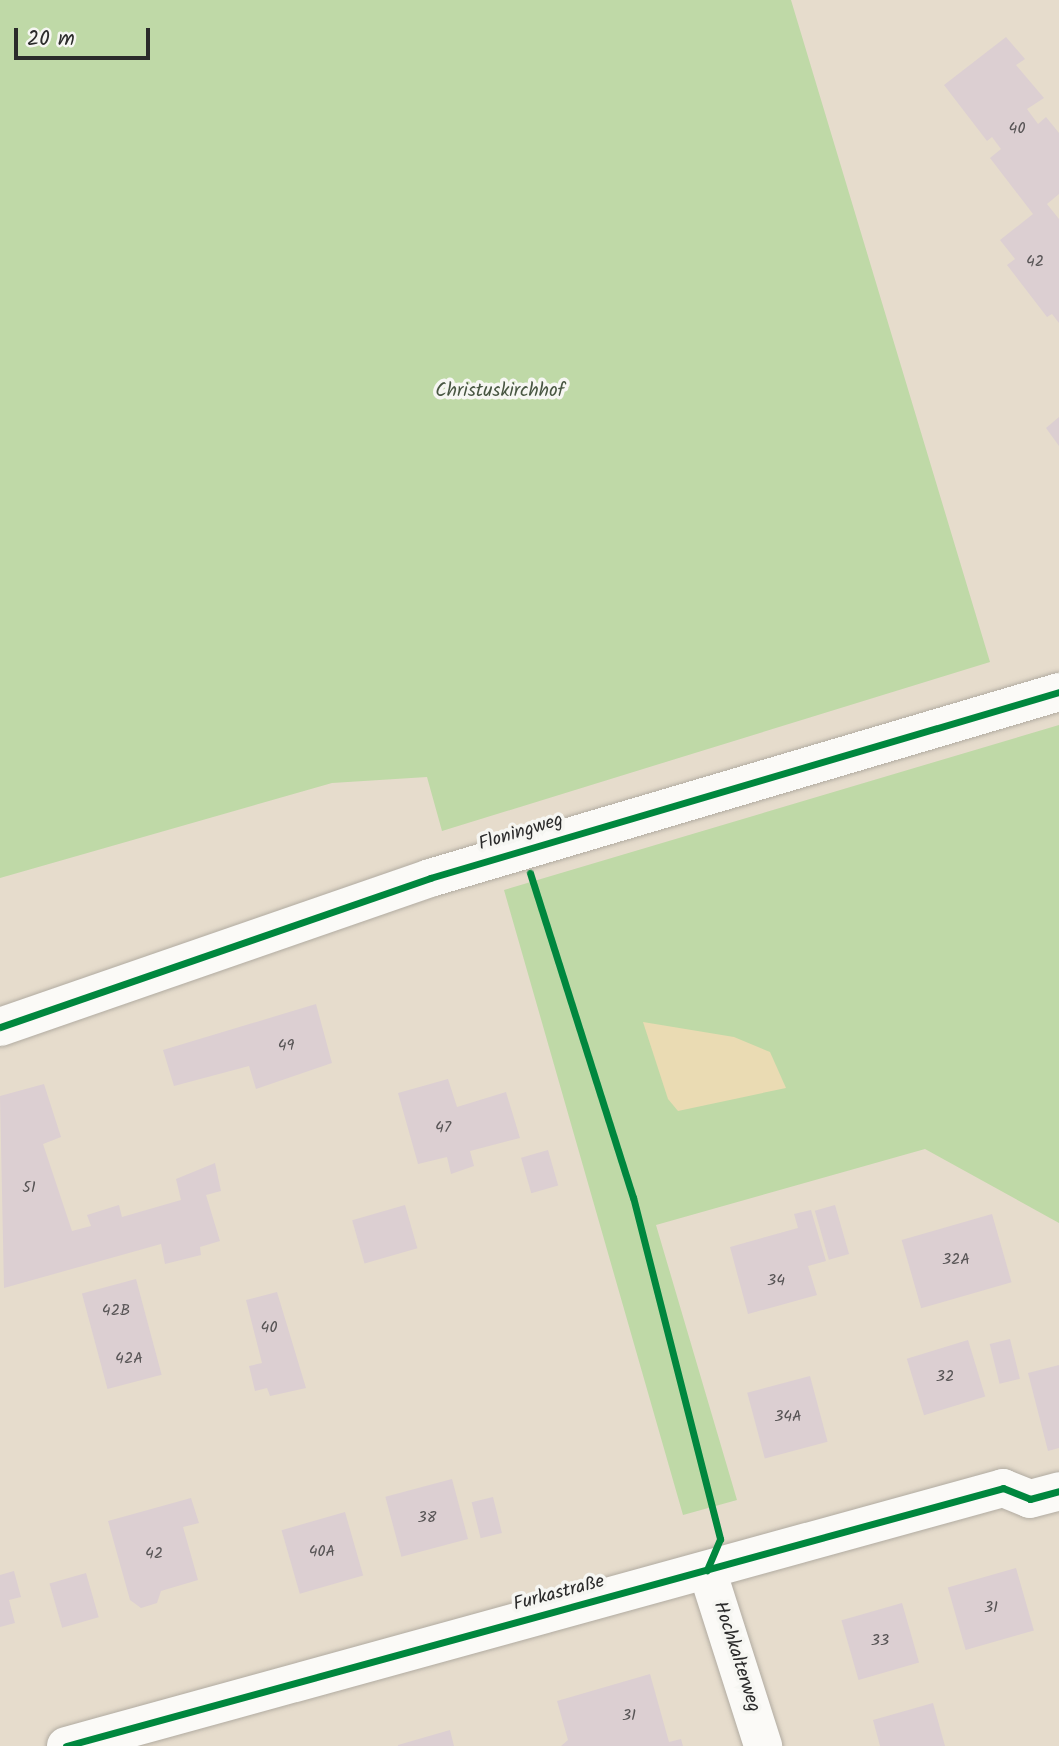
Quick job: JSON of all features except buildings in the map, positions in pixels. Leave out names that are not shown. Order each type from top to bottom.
[{"type":"street","name":"Floningweg","points":[[0,1027],[430,878],[1059,692]]},
{"type":"street","name":"Furkastraße","points":[[66,1746],[1003,1488],[1030,1499],[1059,1491]]},
{"type":"street","name":"Hochkalterweg","points":[[706,1570],[763,1746]]},
{"type":"green space","name":"Christuskirchhof","points":[[0,0],[791,0],[990,662],[442,831],[427,777],[332,783],[0,878]]},
{"type":"green space","points":[[1059,725],[1059,1223],[925,1149],[656,1225],[737,1500],[683,1515],[504,890]]},
{"type":"sand","points":[[643,1022],[734,1037],[770,1052],[786,1088],[678,1111],[668,1099]]},
{"type":"cycle path","points":[[0,1027],[430,878],[1059,692]]},
{"type":"cycle path","points":[[530,873],[633,1197],[720,1539],[707,1570]]},
{"type":"cycle path","points":[[66,1746],[1003,1488],[1030,1499],[1059,1491]]}]
